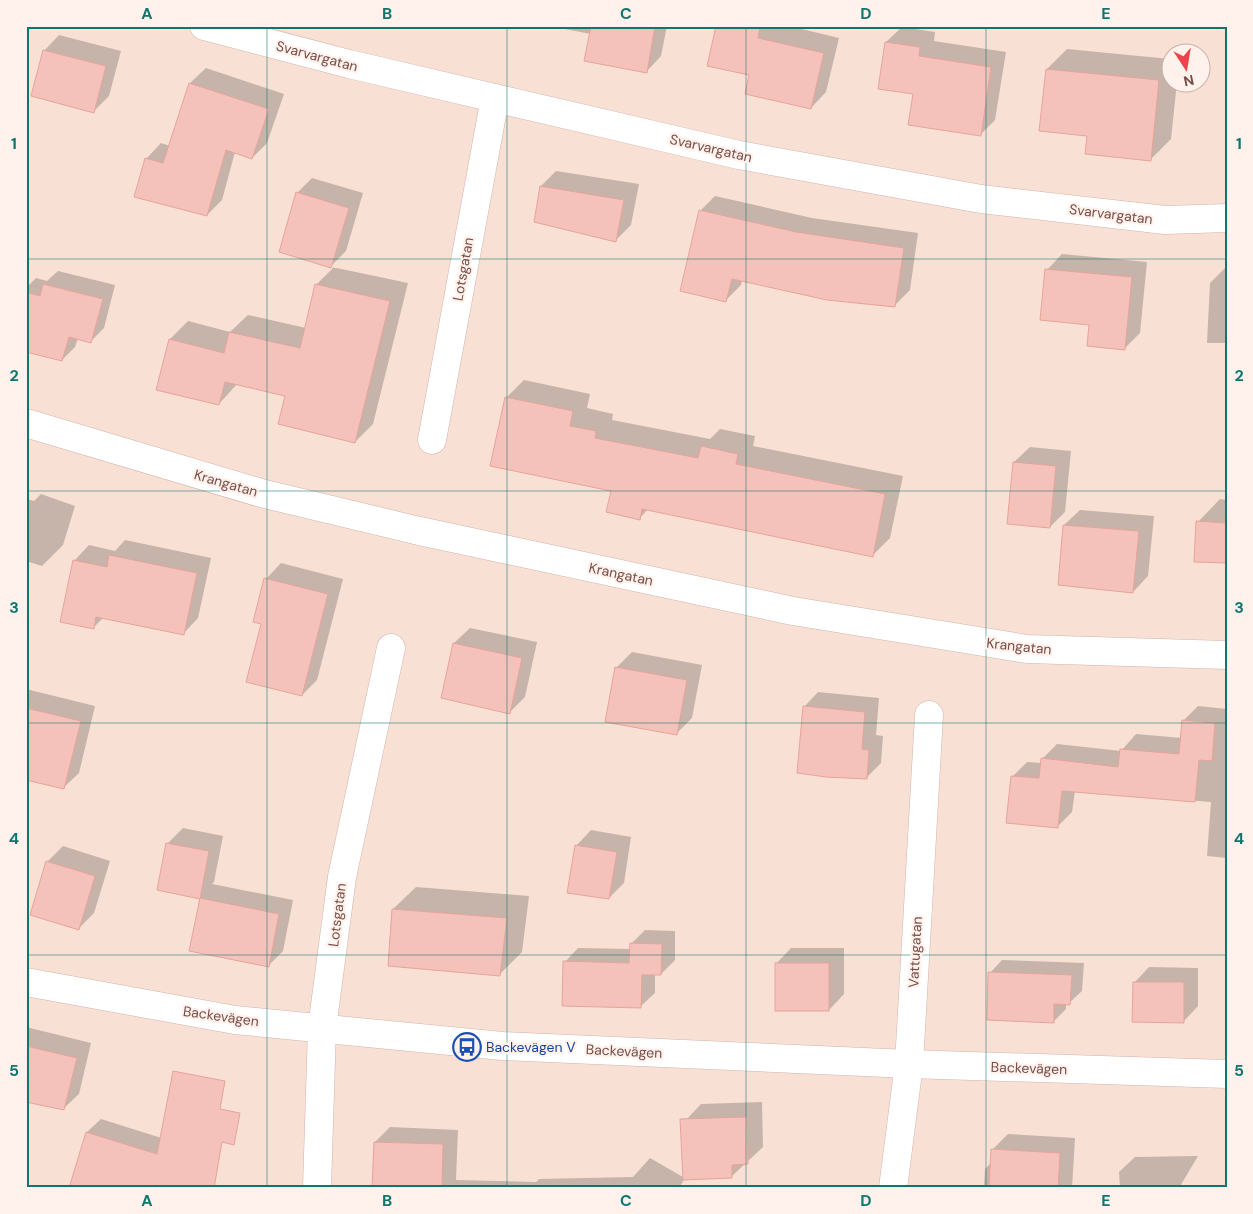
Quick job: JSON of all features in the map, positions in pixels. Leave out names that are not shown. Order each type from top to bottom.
[{"type":"street","name":"Svarvargatan","points":[[204,26],[348,64],[739,155],[981,199],[1165,220],[1227,218]]},
{"type":"street","name":"Lotsgatan","points":[[432,440],[495,98]]},
{"type":"street","name":"Krangatan","points":[[26,423],[261,493],[416,530],[793,611],[1027,649],[1227,655]]},
{"type":"street","name":"Lotsgatan","points":[[317,1188],[322,1028],[342,877],[391,648]]},
{"type":"street","name":"Vattugatan","points":[[894,1188],[909,1064],[929,715]]},
{"type":"street","name":"Backevägen","points":[[26,982],[235,1020],[502,1046],[909,1064],[1227,1074]]},
{"type":"shaded area","points":[[26,26],[1227,26],[1227,1188],[26,1188]]},
{"type":"building","points":[[591,26],[655,26],[647,73],[584,61]]},
{"type":"building","points":[[716,26],[760,26],[758,38],[824,53],[811,109],[745,94],[749,75],[707,66]]},
{"type":"building","points":[[885,42],[920,47],[919,56],[991,67],[981,136],[908,125],[913,94],[878,89]]},
{"type":"building","points":[[43,50],[106,66],[94,113],[31,96]]},
{"type":"building","points":[[1046,69],[1159,80],[1151,161],[1085,154],[1087,136],[1039,131]]},
{"type":"building","points":[[189,83],[269,109],[252,159],[226,150],[207,216],[134,197],[145,158],[163,163]]},
{"type":"building","points":[[540,186],[624,200],[616,242],[534,222]]},
{"type":"building","points":[[296,192],[349,208],[331,268],[279,252]]},
{"type":"building","points":[[699,210],[796,232],[904,248],[895,307],[827,300],[732,279],[726,302],[680,291]]},
{"type":"building","points":[[1045,269],[1132,277],[1125,350],[1087,346],[1089,325],[1040,320]]},
{"type":"building","points":[[43,284],[103,299],[91,343],[69,337],[62,361],[26,352],[26,292],[40,296]]},
{"type":"building","points":[[315,284],[390,301],[355,443],[278,424],[285,396],[225,382],[219,405],[156,390],[169,339],[224,353],[229,332],[300,348]]},
{"type":"building","points":[[505,397],[573,411],[570,426],[596,431],[595,438],[698,458],[701,446],[738,454],[736,464],[885,494],[873,557],[642,509],[640,520],[606,512],[611,491],[490,466]]},
{"type":"building","points":[[1013,462],[1056,466],[1050,528],[1007,524]]},
{"type":"building","points":[[1196,521],[1227,523],[1227,563],[1194,562]]},
{"type":"building","points":[[1063,525],[1139,531],[1133,593],[1058,585]]},
{"type":"building","points":[[109,555],[197,573],[184,635],[96,617],[94,629],[60,622],[73,560],[107,567]]},
{"type":"building","points":[[264,578],[328,594],[302,696],[246,682],[261,624],[253,622]]},
{"type":"building","points":[[453,643],[522,658],[510,714],[441,698]]},
{"type":"building","points":[[615,667],[687,680],[677,735],[605,722]]},
{"type":"building","points":[[803,706],[865,712],[862,749],[869,750],[867,779],[826,777],[797,773]]},
{"type":"building","points":[[26,708],[81,721],[64,789],[26,780]]},
{"type":"building","points":[[1182,720],[1215,723],[1212,761],[1199,760],[1195,802],[1062,791],[1058,828],[1006,823],[1011,776],[1039,778],[1041,758],[1118,767],[1120,749],[1179,754]]},
{"type":"building","points":[[166,843],[209,851],[200,899],[157,890]]},
{"type":"building","points":[[575,845],[617,852],[609,899],[567,893]]},
{"type":"building","points":[[46,861],[95,876],[79,930],[30,915]]},
{"type":"building","points":[[200,898],[279,914],[269,967],[189,951]]},
{"type":"building","points":[[392,909],[507,918],[500,976],[388,966]]},
{"type":"building","points":[[630,943],[662,944],[661,975],[642,975],[641,1008],[562,1006],[563,961],[629,963]]},
{"type":"building","points":[[775,963],[829,963],[829,1011],[775,1011]]},
{"type":"building","points":[[988,972],[1072,975],[1070,1005],[1054,1004],[1054,1023],[987,1020]]},
{"type":"building","points":[[1133,982],[1184,982],[1184,1023],[1132,1022]]},
{"type":"building","points":[[26,1046],[77,1058],[64,1110],[26,1102]]},
{"type":"building","points":[[173,1071],[225,1081],[220,1109],[240,1113],[234,1145],[222,1142],[214,1188],[69,1188],[86,1132],[157,1154]]},
{"type":"building","points":[[747,1117],[748,1164],[732,1165],[732,1178],[683,1180],[680,1119]]},
{"type":"building","points":[[374,1142],[443,1144],[442,1188],[372,1188]]},
{"type":"building","points":[[991,1149],[1060,1153],[1058,1188],[989,1188]]},
{"type":"place","name":"Backevägen V","points":[[467,1047]]}]
